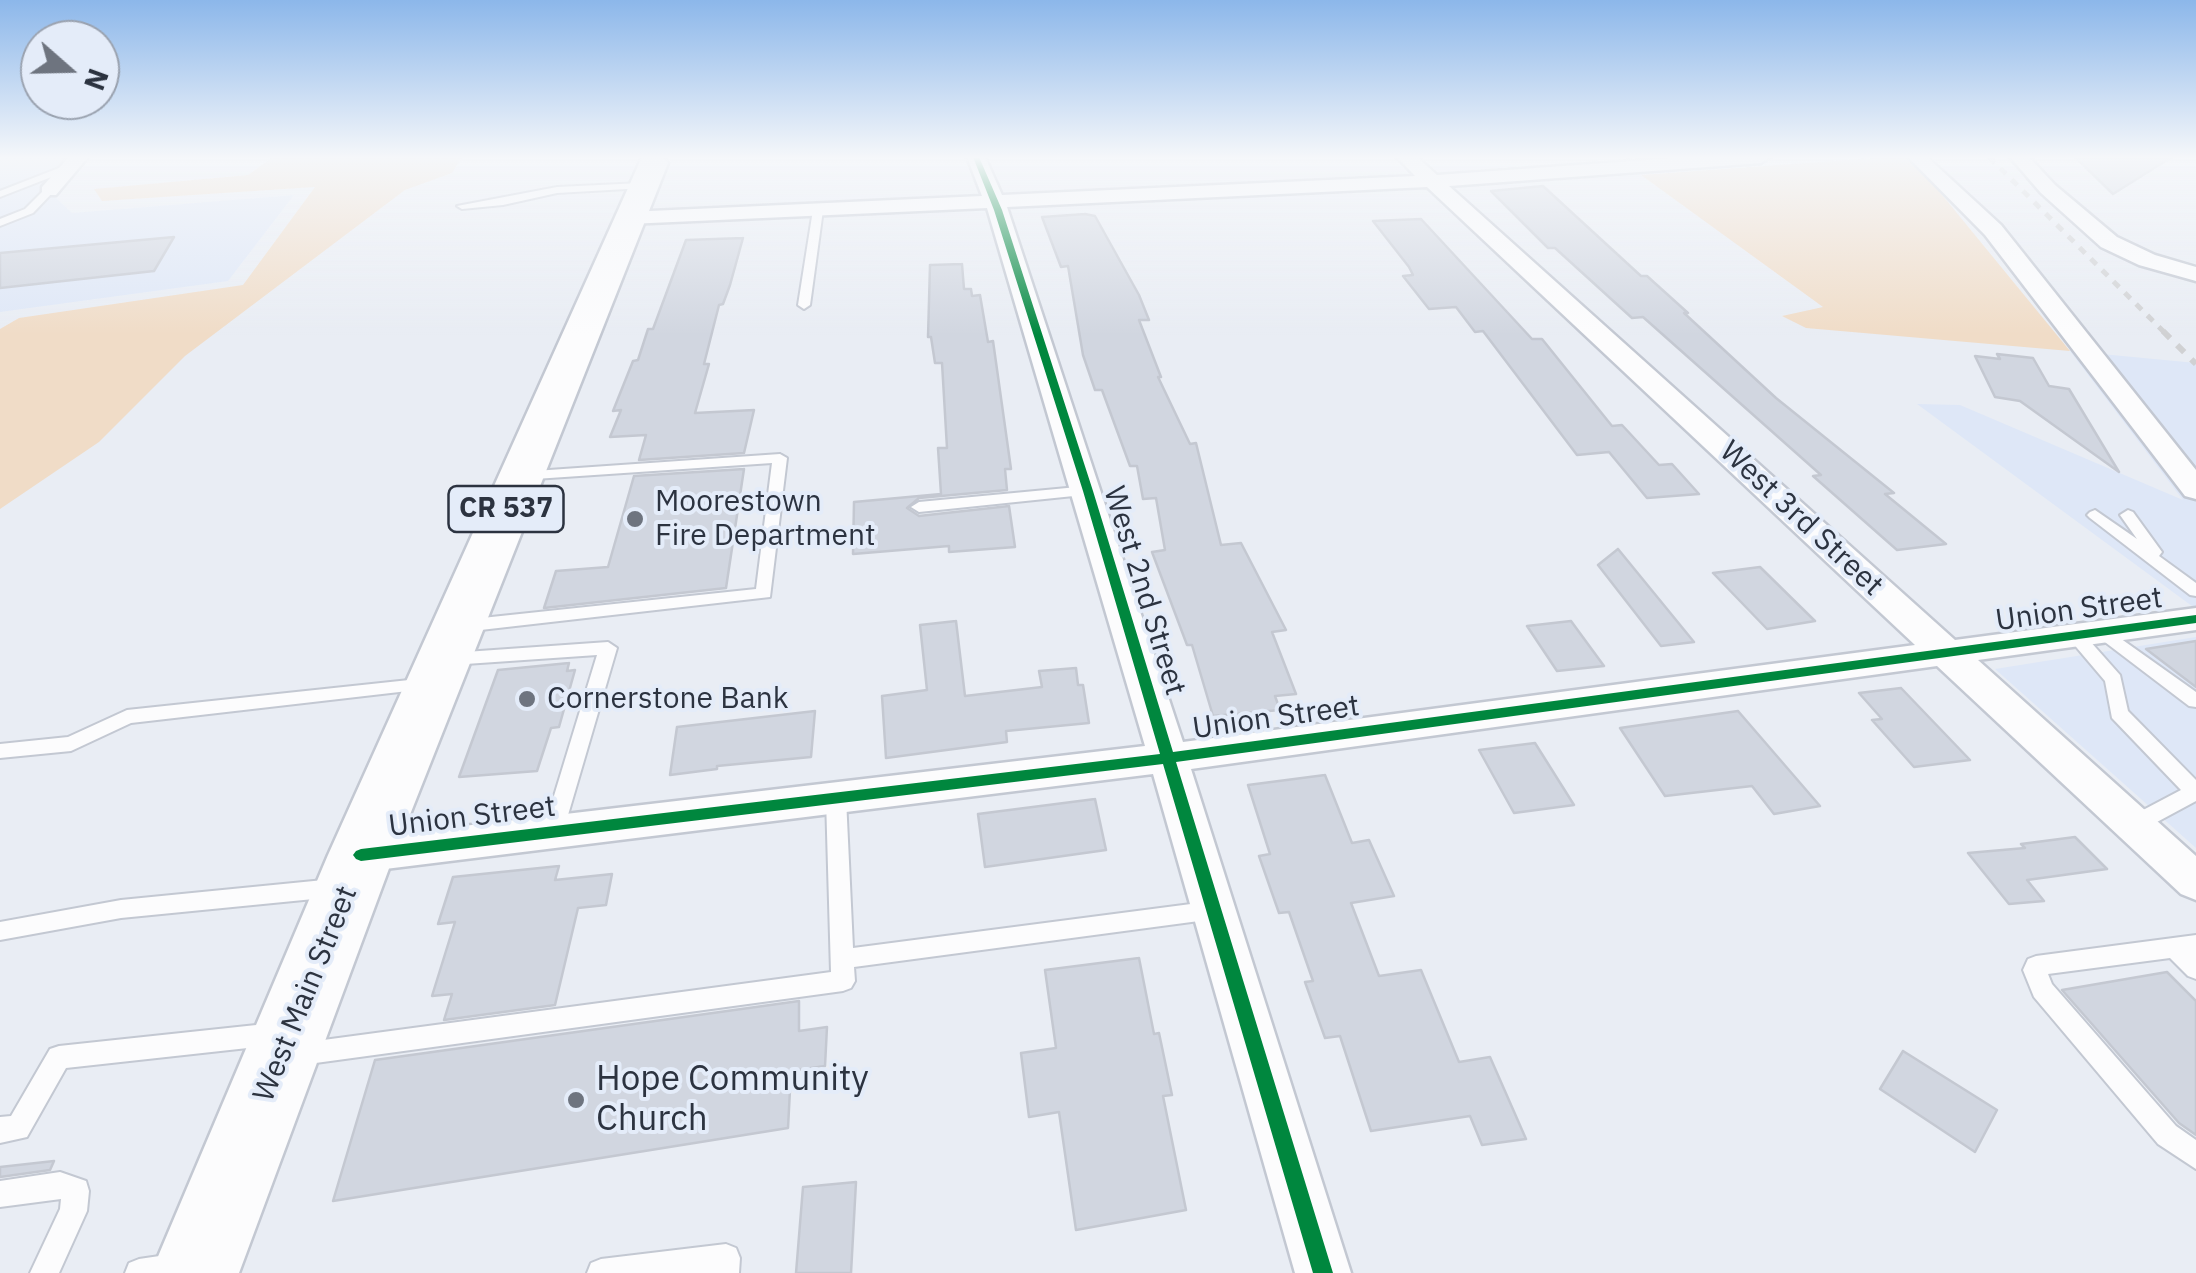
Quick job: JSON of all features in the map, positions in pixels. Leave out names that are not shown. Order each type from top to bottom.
[{"type":"main road","name":"West Main Street","points":[[177,1270],[286,1044],[629,216]]},
{"type":"street","name":"West 2nd Street","points":[[999,216],[1088,491],[1323,1273]]},
{"type":"street","name":"West 3rd Street","points":[[1472,216],[2196,882]]},
{"type":"street","points":[[1979,216],[2196,490]]},
{"type":"street","points":[[2080,216],[2109,242],[2148,260],[2196,274]]},
{"type":"street","name":"Union Street","points":[[355,871],[553,832],[1168,758],[2196,619]]},
{"type":"lane","points":[[804,305],[817,216]]},
{"type":"lane","points":[[0,751],[71,744],[127,718],[764,593],[780,458],[520,476]]},
{"type":"lane","points":[[919,508],[1088,491]]},
{"type":"lane","points":[[2094,515],[2196,591]]},
{"type":"lane","points":[[2128,516],[2166,568]]},
{"type":"lane","points":[[2089,634],[2196,701]]},
{"type":"lane","points":[[2089,634],[2114,679],[2119,712],[2196,792],[2150,816],[2130,821]]},
{"type":"lane","points":[[444,657],[608,648],[553,832]]},
{"type":"lane","points":[[0,1130],[18,1128],[58,1058],[286,1044],[842,980],[836,798]]},
{"type":"lane","points":[[0,932],[355,871]]},
{"type":"lane","points":[[842,958],[1214,910]]},
{"type":"lane","points":[[2196,969],[2185,946],[2036,966],[2034,970],[2042,990],[2167,1135],[2196,1156]]},
{"type":"lane","points":[[0,1194],[60,1185],[76,1190],[74,1211],[44,1273]]},
{"type":"lane","points":[[601,1273],[726,1258],[725,1273]]},
{"type":"shaded area","points":[[0,216],[278,216],[228,281],[0,312]]},
{"type":"shaded area","points":[[293,216],[370,216],[185,356],[99,442],[0,509],[0,329],[19,318],[243,285]]},
{"type":"shaded area","points":[[1698,216],[1960,216],[2070,351],[1806,328],[1782,316],[1823,307]]},
{"type":"shaded area","points":[[2070,351],[2196,363],[2196,609],[1917,404],[1960,405],[2183,500]]},
{"type":"shaded area","points":[[2196,637],[2196,848],[1995,669]]},
{"type":"building","points":[[1095,216],[1139,295],[1149,320],[1139,320],[1158,377],[1190,444],[1196,443],[1221,545],[1241,543],[1286,630],[1272,632],[1296,694],[1275,696],[1280,710],[1213,716],[1192,645],[1187,645],[1152,552],[1165,550],[1156,498],[1143,499],[1137,466],[1130,466],[1102,390],[1095,390],[1083,355],[1068,266],[1061,267],[1042,217]]},
{"type":"building","points":[[1516,216],[1576,216],[1688,313],[1684,313],[1776,398],[1894,493],[1885,494],[1946,544],[1897,550],[1813,476],[1821,475],[1643,317],[1632,318],[1555,248],[1548,248]]},
{"type":"building","points":[[1421,219],[1532,339],[1542,339],[1612,426],[1622,425],[1659,465],[1672,464],[1699,494],[1647,498],[1609,452],[1577,455],[1483,331],[1475,332],[1456,307],[1429,309],[1403,276],[1413,275],[1409,267],[1373,221]]},
{"type":"building","points":[[174,237],[154,271],[0,288],[0,253]]},
{"type":"building","points":[[743,238],[730,285],[723,304],[719,305],[704,364],[709,364],[695,413],[754,410],[744,453],[639,460],[646,435],[610,437],[621,410],[613,411],[648,329],[653,329],[686,240]]},
{"type":"building","points":[[962,264],[964,289],[971,289],[972,296],[980,295],[988,342],[993,341],[1011,469],[1005,469],[1007,490],[919,498],[907,508],[919,516],[1009,506],[1015,547],[949,552],[949,546],[853,554],[854,502],[941,494],[938,448],[947,448],[942,363],[935,363],[928,337],[930,265]]},
{"type":"building","points":[[1997,354],[2033,358],[2049,386],[2069,389],[2119,472],[2020,401],[1995,397],[1975,356],[2000,359]]},
{"type":"building","points":[[744,469],[726,588],[544,608],[556,571],[608,567],[634,476]]},
{"type":"building","points":[[1618,549],[1694,642],[1661,646],[1598,565]]},
{"type":"building","points":[[1760,567],[1815,621],[1767,629],[1713,573]]},
{"type":"building","points":[[956,621],[965,696],[1042,687],[1039,671],[1076,668],[1089,723],[1006,731],[1007,742],[886,758],[882,696],[927,690],[920,625]]},
{"type":"building","points":[[1571,621],[1604,666],[1557,671],[1527,626]]},
{"type":"building","points":[[2196,641],[2196,687],[2146,649]]},
{"type":"building","name":"Cornerstone Bank","points":[[569,663],[567,671],[575,670],[559,727],[551,728],[537,771],[459,777],[498,670]]},
{"type":"building","points":[[1901,688],[1970,760],[1914,767],[1872,720],[1882,719],[1859,693]]},
{"type":"building","points":[[815,711],[811,757],[670,775],[677,727]]},
{"type":"building","points":[[1738,711],[1820,806],[1774,814],[1752,786],[1665,796],[1620,728]]},
{"type":"building","points":[[1535,743],[1574,805],[1514,813],[1479,750]]},
{"type":"building","points":[[1325,775],[1352,843],[1369,840],[1394,896],[1351,903],[1379,976],[1421,970],[1459,1062],[1490,1057],[1526,1139],[1482,1145],[1470,1116],[1371,1131],[1340,1036],[1325,1038],[1305,982],[1313,981],[1289,912],[1279,913],[1259,856],[1270,854],[1248,785]]},
{"type":"building","points":[[1095,799],[1106,850],[985,867],[978,814]]},
{"type":"building","points":[[2075,837],[2107,869],[2027,880],[2044,901],[2009,904],[1968,853],[2025,848],[2021,844]]},
{"type":"building","points":[[559,866],[555,880],[612,874],[606,905],[578,908],[555,1005],[444,1020],[452,994],[432,996],[455,922],[438,924],[453,877]]},
{"type":"building","points":[[1139,958],[1154,1034],[1159,1033],[1172,1095],[1163,1096],[1186,1210],[1076,1230],[1059,1112],[1029,1117],[1021,1053],[1056,1048],[1045,970]]},
{"type":"building","points":[[2167,972],[2196,1001],[2196,1135],[2179,1123],[2062,990]]},
{"type":"building","name":"Hope Community Church","points":[[799,1001],[799,1031],[827,1027],[825,1066],[791,1071],[788,1128],[333,1201],[375,1060]]},
{"type":"building","points":[[1903,1051],[1997,1110],[1975,1152],[1880,1089]]},
{"type":"building","points":[[54,1161],[50,1170],[0,1177],[0,1167]]},
{"type":"building","points":[[856,1182],[851,1273],[796,1273],[803,1187]]},
{"type":"railway","points":[[2048,216],[2196,364]]},
{"type":"cycle path","points":[[1000,216],[1088,491],[1323,1273]]},
{"type":"cycle path","points":[[361,855],[1168,758],[2196,619]]},
{"type":"place","name":"Moorestown Fire Department","points":[[635,519]]},
{"type":"place","name":"Cornerstone Bank","points":[[527,699]]},
{"type":"place","name":"Hope Community Church","points":[[576,1100]]}]
